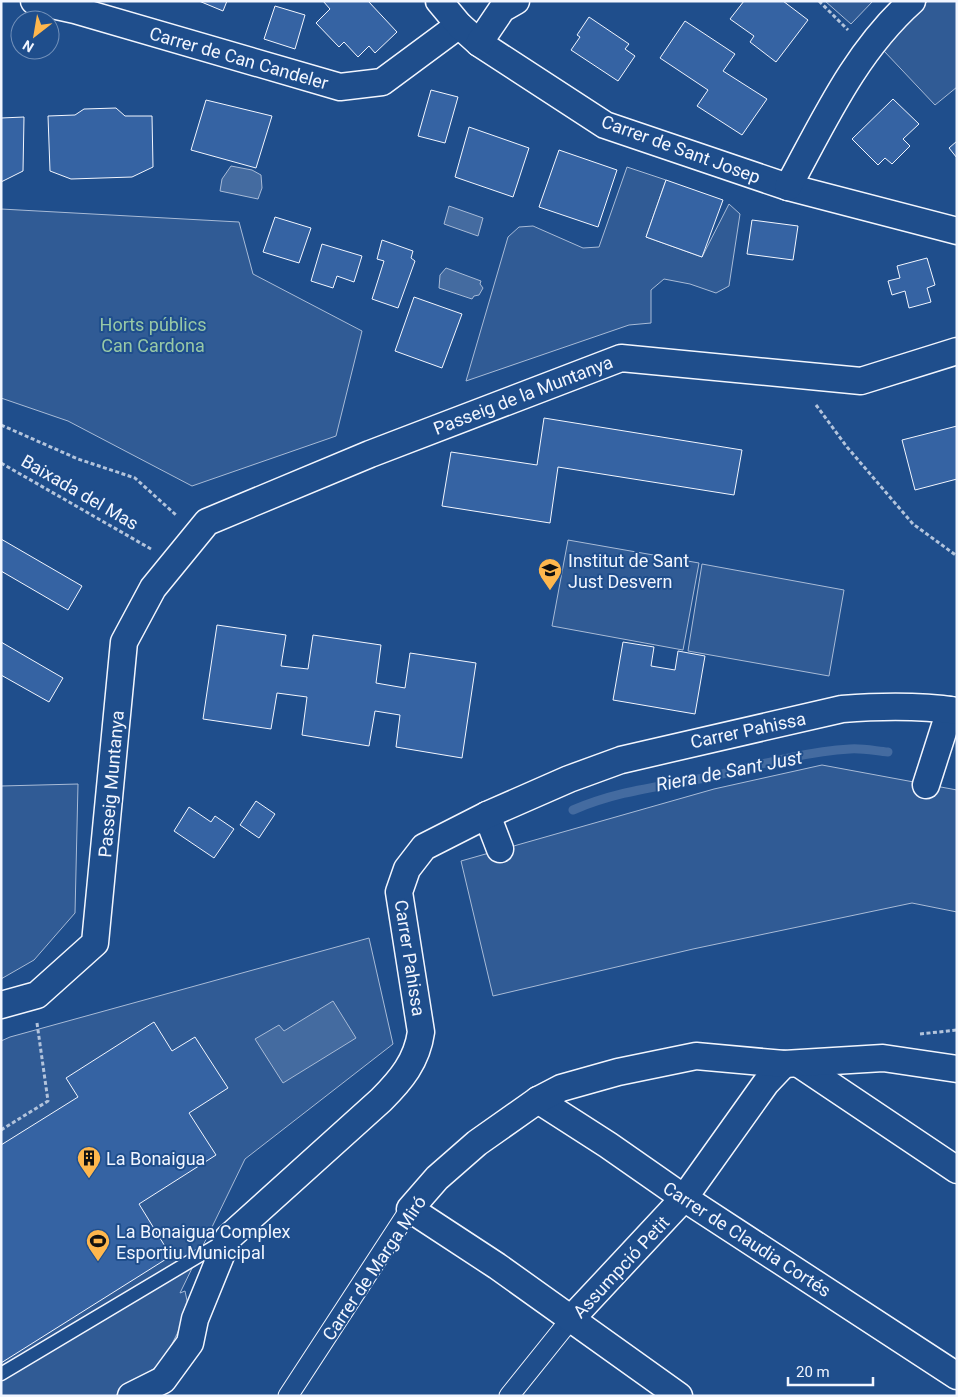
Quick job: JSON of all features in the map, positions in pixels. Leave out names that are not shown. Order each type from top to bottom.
[{"type":"street","name":"Carrer de Can Candeler","points":[[34,1],[75,10],[340,87],[382,82],[459,25]]},
{"type":"street","name":"Carrer de Sant Josep","points":[[439,1],[459,25],[479,43],[605,125],[788,187],[957,231]]},
{"type":"street","points":[[479,43],[502,9],[516,1]]},
{"type":"street","points":[[788,187],[853,67],[898,14],[912,1]]},
{"type":"street","name":"Passeig de la Muntanya","points":[[196,532],[207,522],[361,458],[621,358],[861,381],[957,351]]},
{"type":"street","name":"Passeig Muntanya","points":[[1,1005],[37,995],[95,944],[124,642],[153,588],[196,532]]},
{"type":"street","name":"Carrer Pahissa","points":[[131,1396],[163,1380],[190,1343],[195,1318],[228,1238],[381,1100],[396,1085],[419,1051],[421,1032],[400,904],[400,892],[403,879],[415,856],[424,847],[486,816],[569,780],[622,760],[679,745],[842,709],[879,706],[932,707],[953,711]]},
{"type":"street","points":[[926,785],[953,711]]},
{"type":"street","points":[[486,816],[500,849]]},
{"type":"street","name":"Carrer de Marga Miró","points":[[288,1396],[410,1209],[437,1178],[464,1154],[538,1100],[561,1088],[618,1072],[696,1056],[792,1064],[883,1058],[957,1069]]},
{"type":"street","points":[[792,1064],[957,1170]]},
{"type":"street","name":"Assumpció Petit","points":[[509,1396],[570,1320],[684,1198],[766,1084],[792,1064]]},
{"type":"street","name":"Carrer de Claudia Cortés","points":[[538,1100],[608,1145],[684,1198],[957,1376]]},
{"type":"street","points":[[410,1209],[497,1266],[570,1320],[679,1396]]},
{"type":"lane","points":[[1,1374],[228,1238]]},
{"type":"path","points":[[819,1],[848,30]]},
{"type":"path","points":[[792,374],[848,447],[913,524],[957,556]]},
{"type":"path","name":"Baixada del Mas","points":[[1,425],[78,459],[135,478],[196,532]]},
{"type":"path","name":"Baixada del Mas","points":[[1,462],[145,545]]},
{"type":"path","points":[[1,1130],[48,1101],[36,1020]]},
{"type":"shaded area","points":[[825,1],[873,1],[851,24]]},
{"type":"shaded area","points":[[928,1],[957,1],[957,87],[935,105],[884,51],[909,19]]},
{"type":"shaded area","points":[[231,166],[252,170],[261,175],[262,188],[258,199],[220,191],[222,179]]},
{"type":"shaded area","points":[[627,167],[666,180],[646,237],[702,257],[729,204],[740,214],[729,286],[716,293],[690,284],[664,279],[651,290],[651,323],[629,325],[466,381],[508,237],[519,227],[533,226],[583,248],[599,247]]},
{"type":"shaded area","points":[[449,206],[483,218],[478,236],[444,224]]},
{"type":"shaded area","name":"Horts públics Can Cardona","points":[[1,209],[239,222],[253,274],[362,331],[336,436],[192,486],[68,421],[1,398]]},
{"type":"shaded area","points":[[446,268],[481,281],[480,284],[483,288],[479,295],[474,296],[472,299],[439,288],[440,275]]},
{"type":"shaded area","points":[[568,540],[699,563],[683,650],[552,626]]},
{"type":"shaded area","points":[[702,564],[844,590],[829,676],[688,651]]},
{"type":"shaded area","points":[[822,765],[957,790],[957,912],[912,903],[693,949],[493,996],[461,861],[714,789]]},
{"type":"shaded area","points":[[78,784],[75,913],[34,960],[1,979],[1,786]]},
{"type":"shaded area","name":"La Bonaigua Complex Esportiu Municipal","points":[[369,938],[393,1044],[245,1159],[180,1293],[185,1291],[189,1310],[163,1362],[115,1396],[1,1396],[1,1041]]},
{"type":"shaded area","points":[[333,1001],[356,1038],[283,1083],[255,1039],[279,1025],[284,1031]]},
{"type":"building","points":[[199,1],[227,1],[223,11]]},
{"type":"building","points":[[323,1],[368,1],[397,32],[375,53],[369,46],[358,57],[344,42],[339,47],[316,23],[330,9]]},
{"type":"building","points":[[744,1],[783,1],[808,20],[776,62],[750,42],[754,36],[730,19]]},
{"type":"building","points":[[275,6],[305,15],[295,49],[264,39]]},
{"type":"building","points":[[589,17],[629,44],[625,49],[635,56],[618,81],[571,50],[580,37],[577,35]]},
{"type":"building","points":[[685,21],[735,54],[723,71],[767,99],[742,135],[697,106],[708,90],[660,58]]},
{"type":"building","points":[[431,90],[458,97],[445,143],[418,136]]},
{"type":"building","points":[[893,99],[919,124],[903,139],[910,146],[892,164],[885,158],[878,165],[852,139]]},
{"type":"building","points":[[206,100],[272,116],[256,168],[191,150]]},
{"type":"building","points":[[116,108],[125,116],[152,116],[153,167],[132,177],[71,179],[50,171],[48,116],[75,115],[84,109]]},
{"type":"building","points":[[24,117],[23,171],[1,182],[1,118]]},
{"type":"building","points":[[469,127],[529,148],[513,197],[455,177]]},
{"type":"building","points":[[957,141],[957,158],[949,148]]},
{"type":"building","points":[[559,150],[617,170],[598,227],[539,207]]},
{"type":"building","points":[[666,180],[723,200],[702,257],[646,237]]},
{"type":"building","points":[[275,217],[311,228],[299,263],[263,252]]},
{"type":"building","points":[[752,220],[798,226],[793,260],[747,254]]},
{"type":"building","points":[[382,240],[413,251],[411,258],[415,261],[398,308],[372,299],[384,261],[377,259]]},
{"type":"building","points":[[322,244],[362,256],[354,282],[337,276],[333,288],[311,281]]},
{"type":"building","points":[[927,258],[935,285],[927,288],[931,302],[909,308],[905,291],[892,295],[888,281],[900,278],[897,266]]},
{"type":"building","points":[[414,297],[462,314],[442,368],[395,351]]},
{"type":"building","points":[[544,418],[742,450],[734,495],[558,467],[550,523],[442,506],[451,452],[537,465]]},
{"type":"building","points":[[957,426],[957,479],[915,490],[902,440]]},
{"type":"building","points":[[1,539],[82,586],[68,610],[1,571]]},
{"type":"building","points":[[217,625],[286,635],[281,666],[308,669],[313,635],[381,645],[376,683],[405,688],[410,653],[476,663],[462,758],[396,747],[400,715],[375,711],[369,746],[302,735],[307,697],[277,693],[271,729],[203,719]]},
{"type":"building","points":[[1,642],[63,678],[49,702],[1,675]]},
{"type":"building","points":[[623,642],[654,647],[651,666],[675,670],[678,651],[705,656],[695,714],[613,700]]},
{"type":"building","points":[[256,801],[275,814],[259,838],[240,825]]},
{"type":"building","points":[[189,807],[211,822],[215,816],[234,829],[214,858],[174,831]]},
{"type":"building","name":"La Bonaigua","points":[[154,1022],[172,1051],[195,1037],[228,1088],[189,1113],[216,1155],[139,1204],[171,1256],[1,1363],[1,1145],[78,1097],[66,1078]]},
{"type":"waterway","name":"Riera de Sant Just","points":[[573,810],[624,793],[709,777],[796,756],[850,749],[888,752]]},
{"type":"place","name":"Institut de Sant Just Desvern","points":[[550,591]]},
{"type":"place","name":"La Bonaigua","points":[[89,1179]]},
{"type":"place","name":"La Bonaigua Complex Esportiu Municipal","points":[[98,1262]]}]
